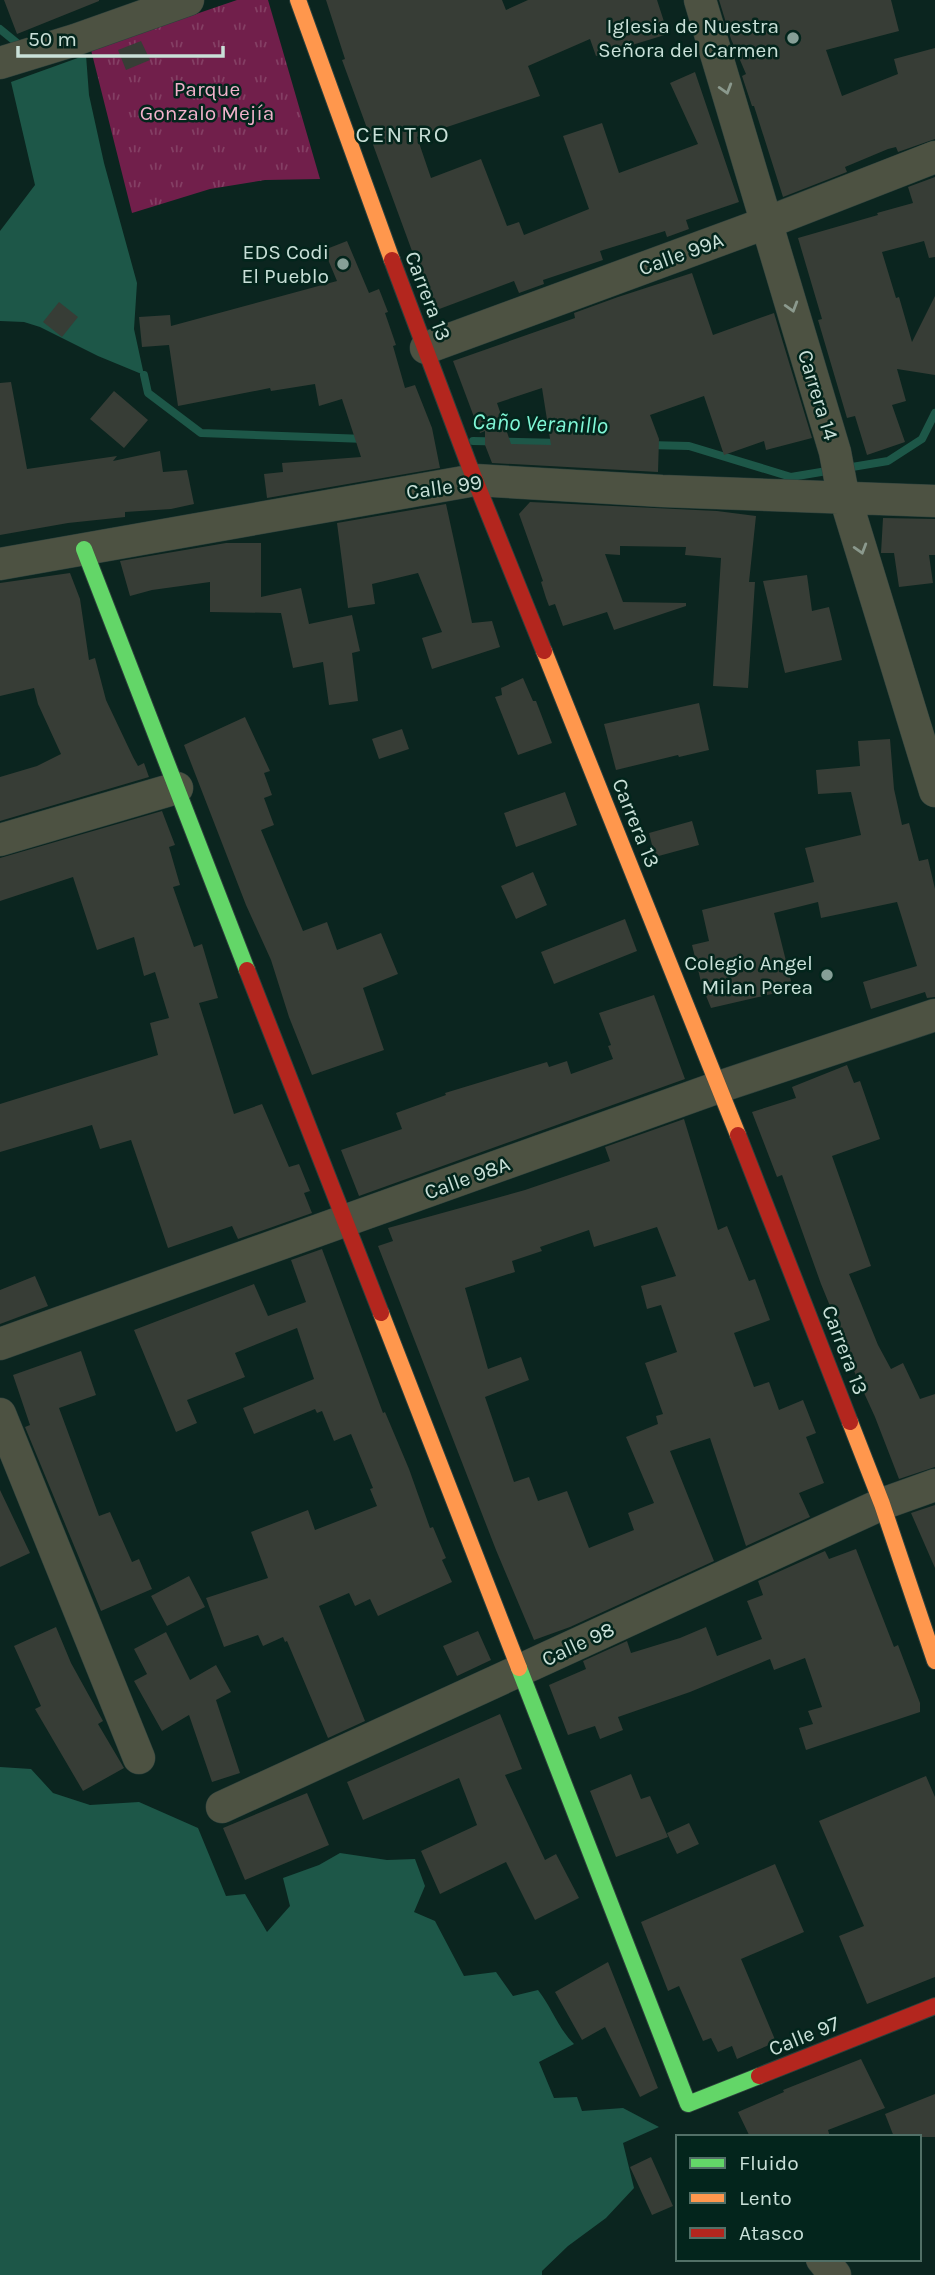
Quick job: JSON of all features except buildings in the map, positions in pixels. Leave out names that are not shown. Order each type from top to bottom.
[{"type":"street","points":[[0,63],[188,0]]},
{"type":"street","name":"Carrera 13","points":[[298,0],[364,186],[472,472],[719,1087],[882,1504],[935,1661]]},
{"type":"street","name":"Carrera 14","points":[[700,0],[935,791]]},
{"type":"street","name":"Calle 99A","points":[[426,348],[766,223],[935,157]]},
{"type":"street","name":"Calle 99","points":[[0,564],[472,472],[662,491],[844,491],[935,501]]},
{"type":"street","points":[[84,549],[520,1670]]},
{"type":"street","points":[[0,840],[177,788]]},
{"type":"street","name":"Calle 98A","points":[[0,1344],[719,1087],[935,1015]]},
{"type":"street","points":[[0,1415],[139,1759]]},
{"type":"street","name":"Calle 98","points":[[222,1807],[882,1504],[935,1485]]},
{"type":"street","name":"Calle 97","points":[[520,1670],[688,2104],[935,2006]]},
{"type":"street","points":[[824,2261],[835,2275]]},
{"type":"green space","name":"Parque Gonzalo Mejía","points":[[237,0],[268,0],[320,179],[265,180],[210,189],[132,213],[91,50]]},
{"type":"shaded area","points":[[86,55],[89,95],[104,163],[137,283],[134,329],[144,375],[40,327],[24,322],[0,321],[0,231],[35,185],[11,82]]},
{"type":"shaded area","points":[[0,1767],[31,1769],[53,1793],[90,1805],[139,1802],[198,1828],[226,1896],[245,1894],[267,1932],[290,1906],[283,1878],[319,1865],[340,1853],[387,1860],[415,1859],[425,1886],[414,1912],[435,1921],[464,1976],[496,1972],[513,1996],[538,1990],[574,2044],[539,2062],[554,2098],[577,2097],[582,2111],[623,2108],[659,2127],[623,2143],[634,2188],[606,2218],[568,2246],[542,2271],[542,2275],[0,2275]]},
{"type":"waterway","points":[[0,29],[22,47]]},
{"type":"waterway","name":"Caño Veranillo","points":[[144,375],[148,393],[201,433],[366,439]]},
{"type":"waterway","name":"Caño Veranillo","points":[[846,468],[888,461],[922,439],[935,413]]},
{"type":"waterway","name":"Caño Veranillo","points":[[473,441],[562,443]]},
{"type":"waterway","name":"Caño Veranillo","points":[[648,445],[689,446],[791,477],[833,470]]},
{"type":"traffic: fast","points":[[84,549],[247,970]]},
{"type":"traffic: fast","points":[[519,1668],[688,2104],[759,2076]]},
{"type":"traffic: slow","points":[[298,0],[392,260]]},
{"type":"traffic: slow","points":[[544,651],[738,1135]]},
{"type":"traffic: slow","points":[[381,1313],[519,1668]]},
{"type":"traffic: slow","points":[[850,1422],[882,1504],[935,1661]]},
{"type":"traffic: jam","points":[[392,260],[469,465],[544,651]]},
{"type":"traffic: jam","points":[[247,970],[381,1313]]},
{"type":"traffic: jam","points":[[738,1135],[850,1422]]},
{"type":"traffic: jam","points":[[759,2076],[935,2006]]},
{"type":"place","name":"Iglesia de Nuestra Señora del Carmen","points":[[793,38]]},
{"type":"place","name":"EDS Codi El Pueblo","points":[[343,264]]},
{"type":"place","name":"Colegio Angel Milan Perea","points":[[827,975]]},
{"type":"district","name":"CENTRO","points":[[403,134]]}]
